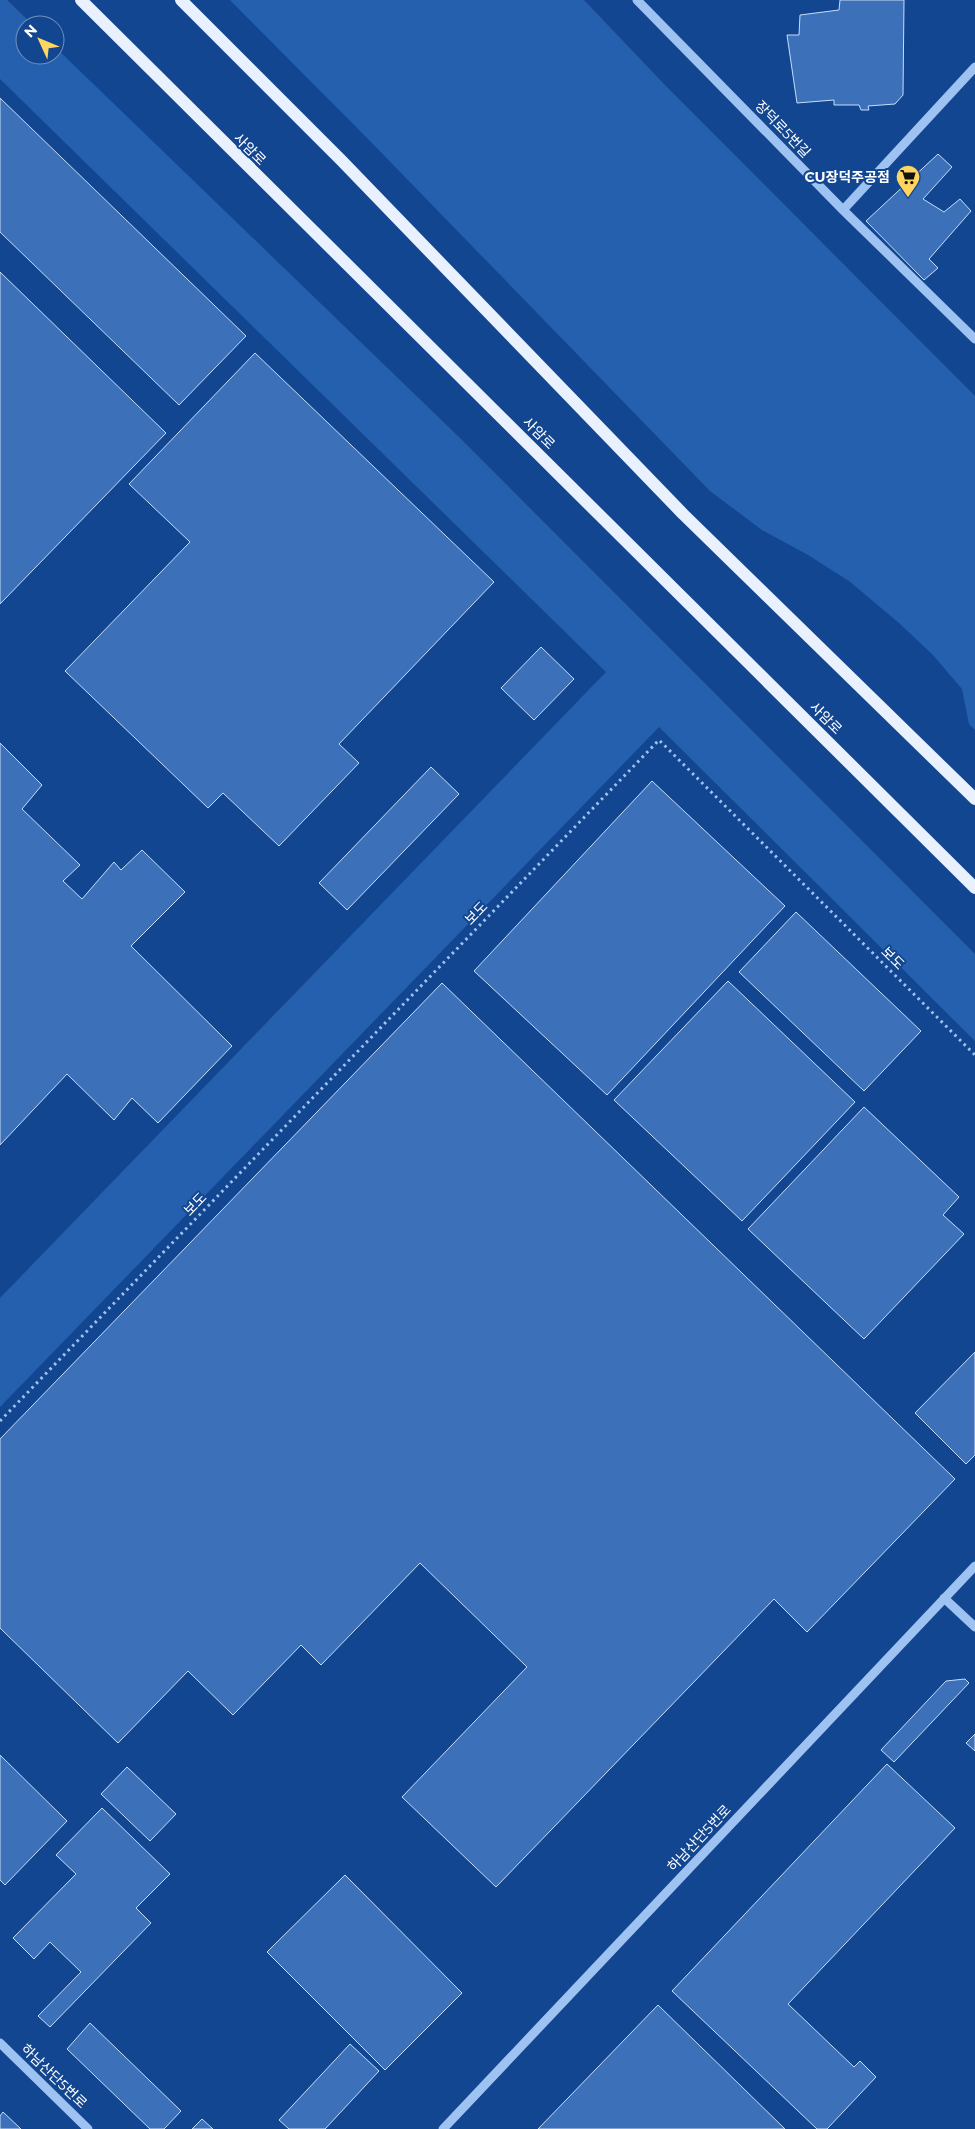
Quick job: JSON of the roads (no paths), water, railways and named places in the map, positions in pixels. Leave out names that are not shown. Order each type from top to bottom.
[{"type":"main road","name":"사암로","points":[[80,0],[975,888]]},
{"type":"main road","points":[[181,0],[348,167],[683,514],[975,799]]},
{"type":"street","name":"장덕로5번길","points":[[638,0],[843,210],[975,339]]},
{"type":"street","points":[[843,210],[975,68]]},
{"type":"street","name":"하남산단5번로","points":[[443,2129],[975,1566]]},
{"type":"street","points":[[944,1598],[975,1627]]},
{"type":"street","name":"하남산단5번로","points":[[0,2043],[88,2129]]},
{"type":"place","name":"CU장덕주공점","points":[[908,198]]}]
